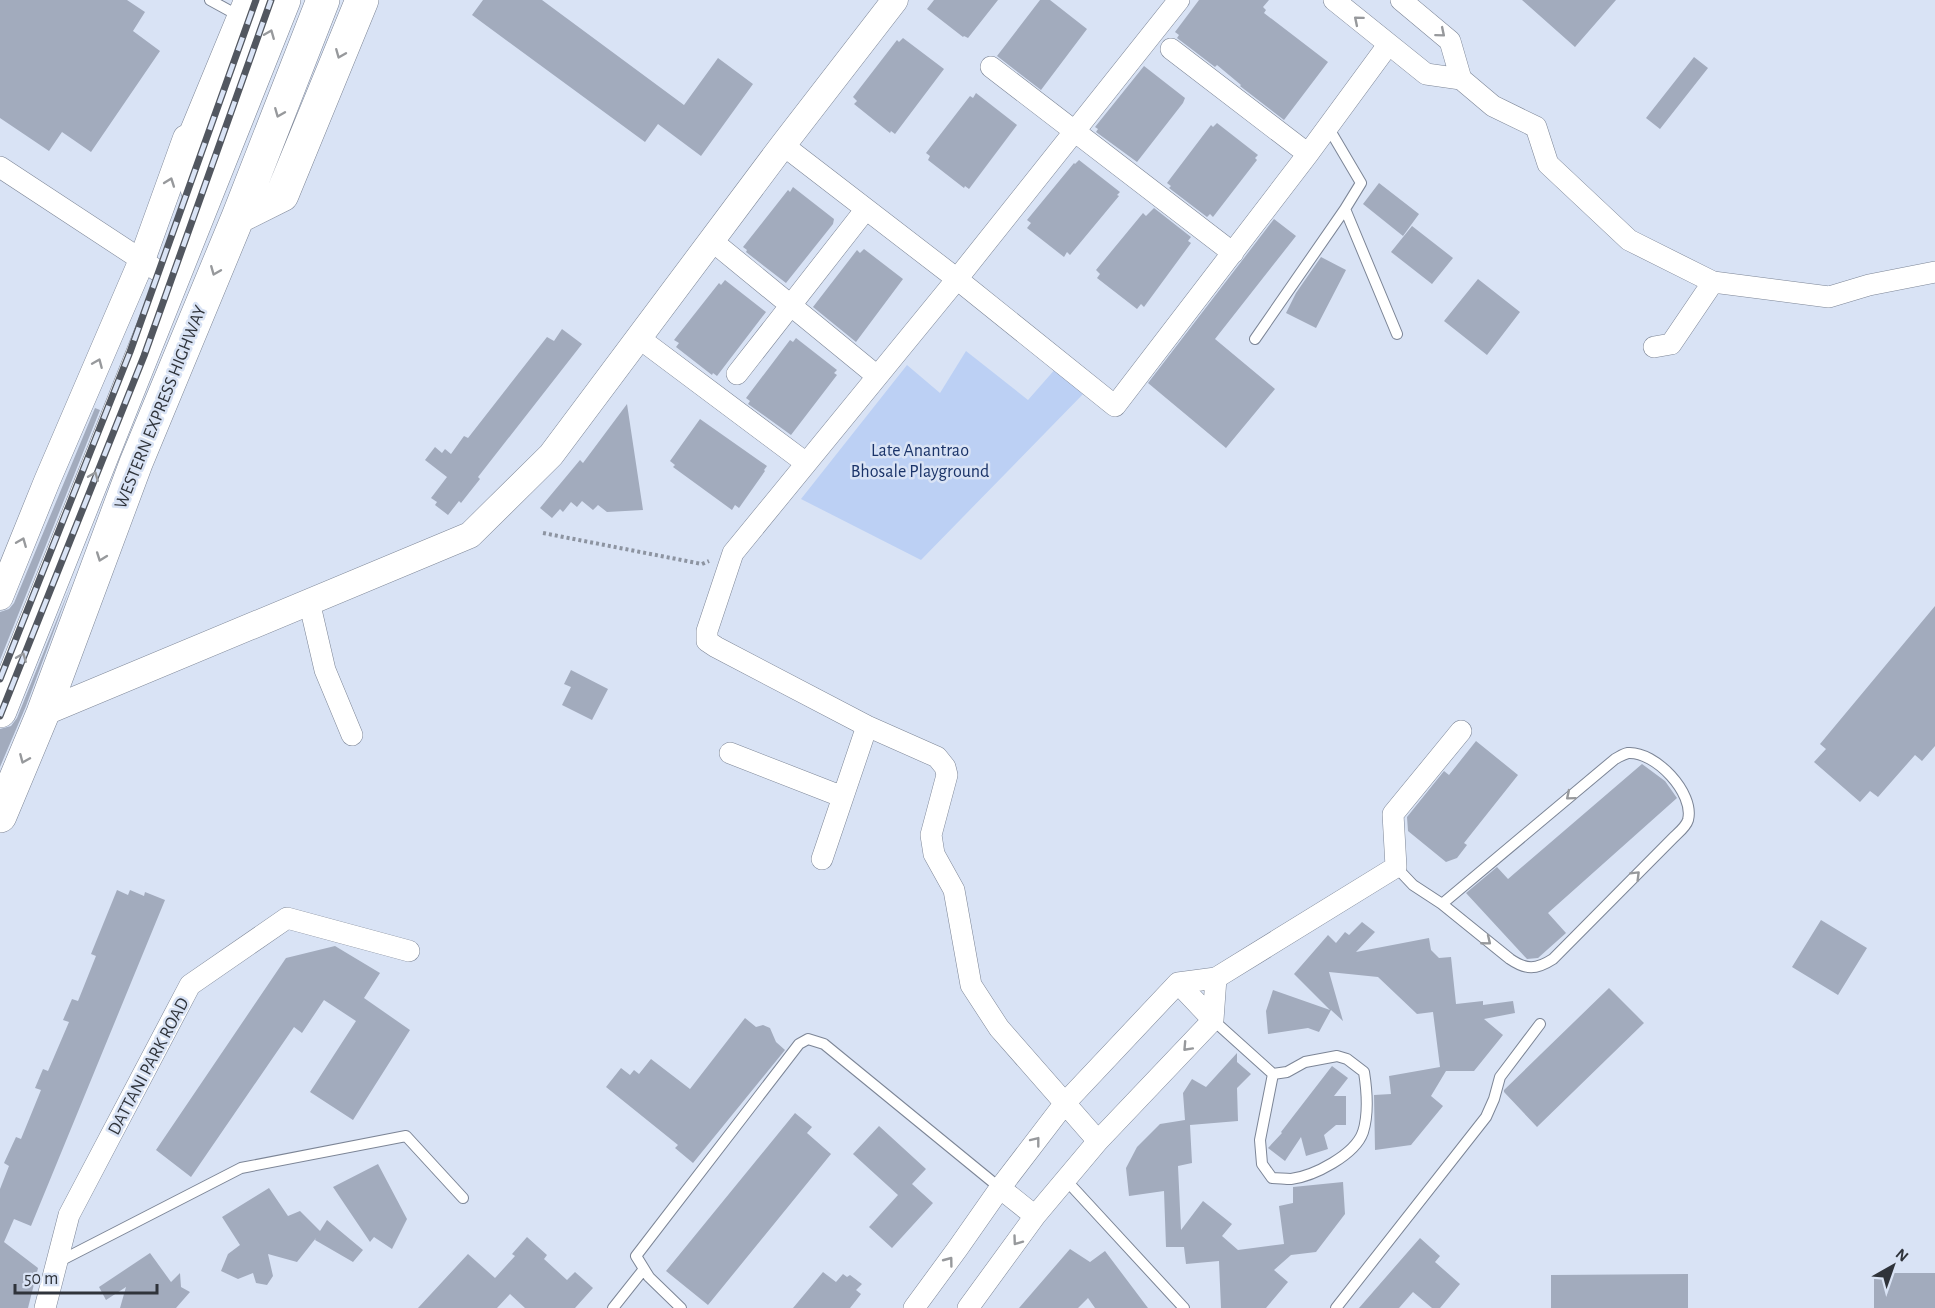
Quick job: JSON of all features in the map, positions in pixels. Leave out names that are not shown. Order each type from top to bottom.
[{"type":"highway","name":"WESTERN EXPRESS HIGHWAY","points":[[0,711],[284,0]]},
{"type":"highway","name":"WESTERN EXPRESS HIGHWAY","points":[[0,816],[43,713],[136,463],[238,217],[323,0]]},
{"type":"highway","points":[[238,217],[282,195],[362,0]]},
{"type":"highway","points":[[202,205],[187,155],[241,8]]},
{"type":"street","points":[[43,713],[470,535],[551,454],[895,0]]},
{"type":"street","points":[[1098,1141],[999,1028],[971,985],[954,890],[934,854],[931,835],[947,775],[945,767],[936,757],[867,726],[716,647],[707,641],[707,631],[732,553],[957,279],[1179,0]]},
{"type":"street","points":[[1334,0],[1426,74],[1461,79],[1493,106],[1536,127],[1548,164],[1629,240],[1713,282],[1829,297],[1869,285],[1935,272]]},
{"type":"street","points":[[1401,0],[1450,41],[1461,79]]},
{"type":"street","points":[[0,597],[141,260],[241,8]]},
{"type":"street","points":[[783,145],[957,279],[1115,406],[1308,154],[1388,45]]},
{"type":"street","points":[[1171,49],[1308,154]]},
{"type":"street","points":[[991,67],[1233,253]]},
{"type":"street","points":[[0,167],[171,280]]},
{"type":"street","points":[[737,374],[866,209]]},
{"type":"street","points":[[711,240],[877,376]]},
{"type":"street","points":[[1654,347],[1671,344],[1713,282]]},
{"type":"street","points":[[639,338],[806,463]]},
{"type":"street","points":[[309,601],[325,670],[352,735]]},
{"type":"street","points":[[822,859],[867,726]]},
{"type":"street","points":[[914,1308],[1000,1188],[1065,1103],[1178,983],[1216,978],[1396,867],[1393,814],[1461,731]]},
{"type":"street","points":[[730,753],[843,797]]},
{"type":"street","name":"DATTANI PARK ROAD","points":[[45,1308],[69,1215],[190,985],[287,918],[409,951]]},
{"type":"street","points":[[968,1308],[1065,1179],[1213,1020],[1216,978]]},
{"type":"street","points":[[1178,983],[1213,1020]]},
{"type":"street","points":[[1000,1188],[1035,1216]]},
{"type":"lane","points":[[210,0],[241,8]]},
{"type":"lane","points":[[1255,339],[1361,183],[1328,127]]},
{"type":"lane","points":[[1345,209],[1397,334]]},
{"type":"lane","points":[[1396,867],[1413,885],[1442,904],[1520,966],[1532,969],[1553,958],[1673,838],[1687,823],[1688,802],[1666,771],[1654,760],[1626,753],[1615,759],[1442,904]]},
{"type":"lane","points":[[1213,1020],[1273,1074]]},
{"type":"lane","points":[[1336,1308],[1486,1117],[1494,1100],[1500,1077],[1540,1024]]},
{"type":"lane","points":[[681,1308],[649,1277],[636,1256],[799,1044],[808,1039],[824,1044],[1000,1188]]},
{"type":"lane","points":[[1337,1056],[1347,1059],[1364,1072],[1368,1096],[1362,1133],[1343,1158],[1324,1168],[1291,1179],[1272,1178],[1262,1164],[1260,1140],[1273,1074],[1287,1072],[1305,1062],[1337,1056]]},
{"type":"lane","points":[[57,1262],[241,1168],[406,1136],[463,1198]]},
{"type":"lane","points":[[1065,1179],[1184,1308]]},
{"type":"lane","points":[[613,1308],[644,1269]]},
{"type":"path","points":[[543,533],[702,564],[732,553]]},
{"type":"green space","name":"Late Anantrao Bhosale Playground","points":[[966,351],[1028,400],[1057,367],[1087,390],[921,560],[801,499],[907,365],[940,393]]},
{"type":"building","points":[[0,0],[127,0],[145,12],[133,31],[160,51],[91,152],[62,132],[49,151],[0,118]]},
{"type":"building","points":[[483,0],[542,0],[684,105],[718,58],[753,84],[701,156],[658,124],[645,142],[472,15]]},
{"type":"building","points":[[934,0],[998,0],[968,38],[963,37],[927,9]]},
{"type":"building","points":[[1040,0],[1050,0],[1087,29],[1041,90],[997,56]]},
{"type":"building","points":[[1199,0],[1269,0],[1263,7],[1266,10],[1264,13],[1328,62],[1284,120],[1217,65],[1215,67],[1177,38],[1179,35],[1175,32]]},
{"type":"building","points":[[1522,0],[1616,0],[1575,47]]},
{"type":"building","points":[[903,38],[944,69],[895,134],[891,131],[890,133],[854,104],[857,101],[853,97],[897,40],[899,42]]},
{"type":"building","points":[[1694,57],[1708,68],[1660,129],[1646,118]]},
{"type":"building","points":[[1144,66],[1185,98],[1137,162],[1096,132],[1098,129],[1095,127]]},
{"type":"building","points":[[976,93],[1017,125],[969,189],[965,186],[964,188],[928,160],[930,156],[926,153],[970,96],[973,98]]},
{"type":"building","points":[[1217,123],[1258,155],[1255,158],[1257,160],[1213,217],[1210,214],[1207,217],[1169,188],[1171,186],[1167,183],[1211,125],[1213,127]]},
{"type":"building","points":[[1079,160],[1120,192],[1070,255],[1067,252],[1064,257],[1027,228],[1031,223],[1027,220],[1074,163]]},
{"type":"building","points":[[1379,183],[1419,214],[1403,236],[1363,204]]},
{"type":"building","points":[[793,187],[834,219],[833,224],[786,283],[746,252],[747,250],[743,247],[788,190],[790,192]]},
{"type":"building","points":[[1154,208],[1191,237],[1188,241],[1191,243],[1144,307],[1141,304],[1137,309],[1097,278],[1100,274],[1096,270],[1143,213],[1146,216]]},
{"type":"building","points":[[1274,219],[1296,236],[1215,339],[1275,389],[1226,448],[1148,383]]},
{"type":"building","points":[[1412,226],[1453,258],[1432,284],[1391,252]]},
{"type":"building","points":[[864,249],[903,279],[856,342],[813,307],[857,250],[860,253]]},
{"type":"building","points":[[1321,257],[1346,270],[1316,328],[1286,313],[1296,293]]},
{"type":"building","points":[[1478,279],[1520,312],[1487,355],[1444,321]]},
{"type":"building","points":[[725,280],[766,312],[717,376],[713,373],[712,375],[676,347],[679,343],[674,340],[719,283],[721,285]]},
{"type":"building","points":[[562,329],[582,344],[478,477],[480,479],[448,515],[435,505],[437,502],[431,498],[447,477],[425,460],[435,447],[442,453],[445,449],[451,454],[464,436],[468,438],[547,337],[554,341]]},
{"type":"building","points":[[796,338],[837,370],[834,373],[837,375],[791,435],[748,404],[750,401],[746,398],[790,340],[793,342]]},
{"type":"building","points":[[627,404],[643,510],[607,512],[598,505],[593,510],[582,501],[577,507],[571,502],[563,512],[560,509],[552,518],[540,508],[580,460],[583,463]]},
{"type":"building","points":[[95,408],[100,410],[0,660],[0,612],[9,609],[14,603]]},
{"type":"building","points":[[700,419],[767,466],[739,508],[735,505],[732,510],[673,467],[675,465],[670,461]]},
{"type":"building","points":[[72,582],[26,706],[0,767],[0,729],[11,726],[17,718]]},
{"type":"building","points":[[1935,606],[1935,746],[1922,761],[1915,755],[1878,797],[1870,791],[1860,802],[1814,762],[1826,749],[1820,744]]},
{"type":"building","points":[[571,670],[608,689],[592,720],[562,705],[571,687],[564,684]]},
{"type":"building","points":[[1476,741],[1518,775],[1464,843],[1467,845],[1457,858],[1446,862],[1408,831],[1407,817],[1444,771],[1449,775]]},
{"type":"building","points":[[1642,764],[1665,781],[1677,798],[1548,913],[1566,933],[1538,958],[1527,959],[1466,893],[1497,867],[1508,879]]},
{"type":"building","points":[[117,890],[128,895],[130,890],[144,896],[145,892],[165,900],[31,1226],[14,1219],[4,1242],[38,1268],[28,1308],[0,1308],[0,1189],[9,1166],[4,1163],[16,1137],[21,1139],[41,1090],[35,1088],[43,1069],[48,1071],[69,1022],[63,1020],[72,999],[78,1001],[96,956],[91,954]]},
{"type":"building","points":[[1821,920],[1867,948],[1838,995],[1792,967]]},
{"type":"building","points":[[1362,922],[1375,932],[1356,952],[1429,938],[1431,950],[1439,958],[1451,957],[1456,1004],[1483,1001],[1483,1005],[1513,1001],[1515,1013],[1484,1019],[1503,1035],[1474,1071],[1446,1071],[1431,1096],[1443,1106],[1411,1145],[1375,1150],[1374,1095],[1391,1094],[1389,1076],[1440,1067],[1433,1012],[1417,1014],[1378,977],[1329,972],[1343,1021],[1331,1010],[1319,1032],[1308,1028],[1268,1034],[1266,1011],[1273,990],[1330,1010],[1294,974],[1328,935],[1336,943],[1345,932],[1349,935]]},
{"type":"building","points":[[335,946],[380,973],[364,998],[410,1030],[353,1120],[310,1092],[356,1021],[324,1000],[302,1033],[294,1027],[191,1177],[156,1150],[286,958]]},
{"type":"building","points":[[1609,988],[1644,1023],[1537,1127],[1504,1090]]},
{"type":"building","points":[[745,1018],[756,1027],[763,1025],[770,1028],[776,1042],[785,1050],[693,1163],[675,1148],[678,1145],[606,1087],[621,1068],[630,1075],[634,1070],[639,1074],[651,1059],[690,1089]]},
{"type":"building","points":[[1237,1053],[1237,1062],[1251,1074],[1237,1088],[1238,1121],[1190,1125],[1192,1163],[1178,1166],[1181,1230],[1203,1201],[1232,1224],[1222,1236],[1238,1250],[1284,1244],[1279,1206],[1293,1203],[1293,1187],[1343,1182],[1345,1214],[1316,1252],[1291,1255],[1274,1270],[1288,1282],[1266,1308],[1221,1308],[1219,1261],[1186,1264],[1184,1247],[1166,1247],[1164,1191],[1129,1196],[1126,1168],[1137,1147],[1160,1124],[1185,1120],[1183,1093],[1192,1079],[1206,1087]]},
{"type":"building","points":[[1332,1066],[1348,1078],[1334,1096],[1346,1096],[1346,1125],[1336,1125],[1324,1135],[1328,1149],[1306,1156],[1301,1137],[1285,1161],[1268,1148],[1282,1133]]},
{"type":"building","points":[[795,1113],[812,1127],[807,1133],[831,1154],[708,1305],[666,1271]]},
{"type":"building","points":[[879,1126],[926,1169],[912,1184],[933,1203],[892,1248],[869,1227],[898,1195],[853,1154]]},
{"type":"building","points":[[378,1164],[407,1219],[392,1249],[374,1237],[370,1242],[333,1187]]},
{"type":"building","points":[[269,1188],[288,1216],[300,1211],[320,1231],[327,1220],[363,1250],[353,1262],[315,1240],[316,1238],[297,1262],[268,1254],[273,1276],[267,1285],[256,1283],[253,1273],[238,1279],[221,1271],[228,1254],[240,1245],[222,1217]]},
{"type":"building","points":[[527,1237],[547,1255],[544,1259],[567,1280],[575,1272],[593,1288],[575,1308],[525,1308],[510,1294],[497,1308],[418,1308],[468,1254],[495,1278],[515,1256],[512,1254]]},
{"type":"building","points":[[1420,1238],[1440,1256],[1435,1262],[1460,1284],[1440,1308],[1432,1308],[1413,1292],[1399,1308],[1359,1308]]},
{"type":"building","points":[[1070,1249],[1090,1262],[1105,1251],[1148,1308],[1095,1308],[1088,1298],[1078,1308],[1019,1308]]},
{"type":"building","points":[[150,1253],[171,1282],[180,1273],[181,1287],[190,1292],[176,1308],[120,1308],[126,1287],[106,1300],[99,1287]]},
{"type":"building","points":[[823,1272],[836,1282],[843,1274],[847,1277],[850,1275],[862,1284],[856,1290],[861,1294],[850,1308],[793,1308]]},
{"type":"building","points":[[1874,1273],[1935,1273],[1935,1308],[1874,1308]]},
{"type":"building","points":[[1688,1274],[1688,1308],[1551,1308],[1551,1275]]},
{"type":"railway","points":[[0,679],[130,352],[256,0]]},
{"type":"railway","points":[[0,716],[144,356],[271,0]]}]
